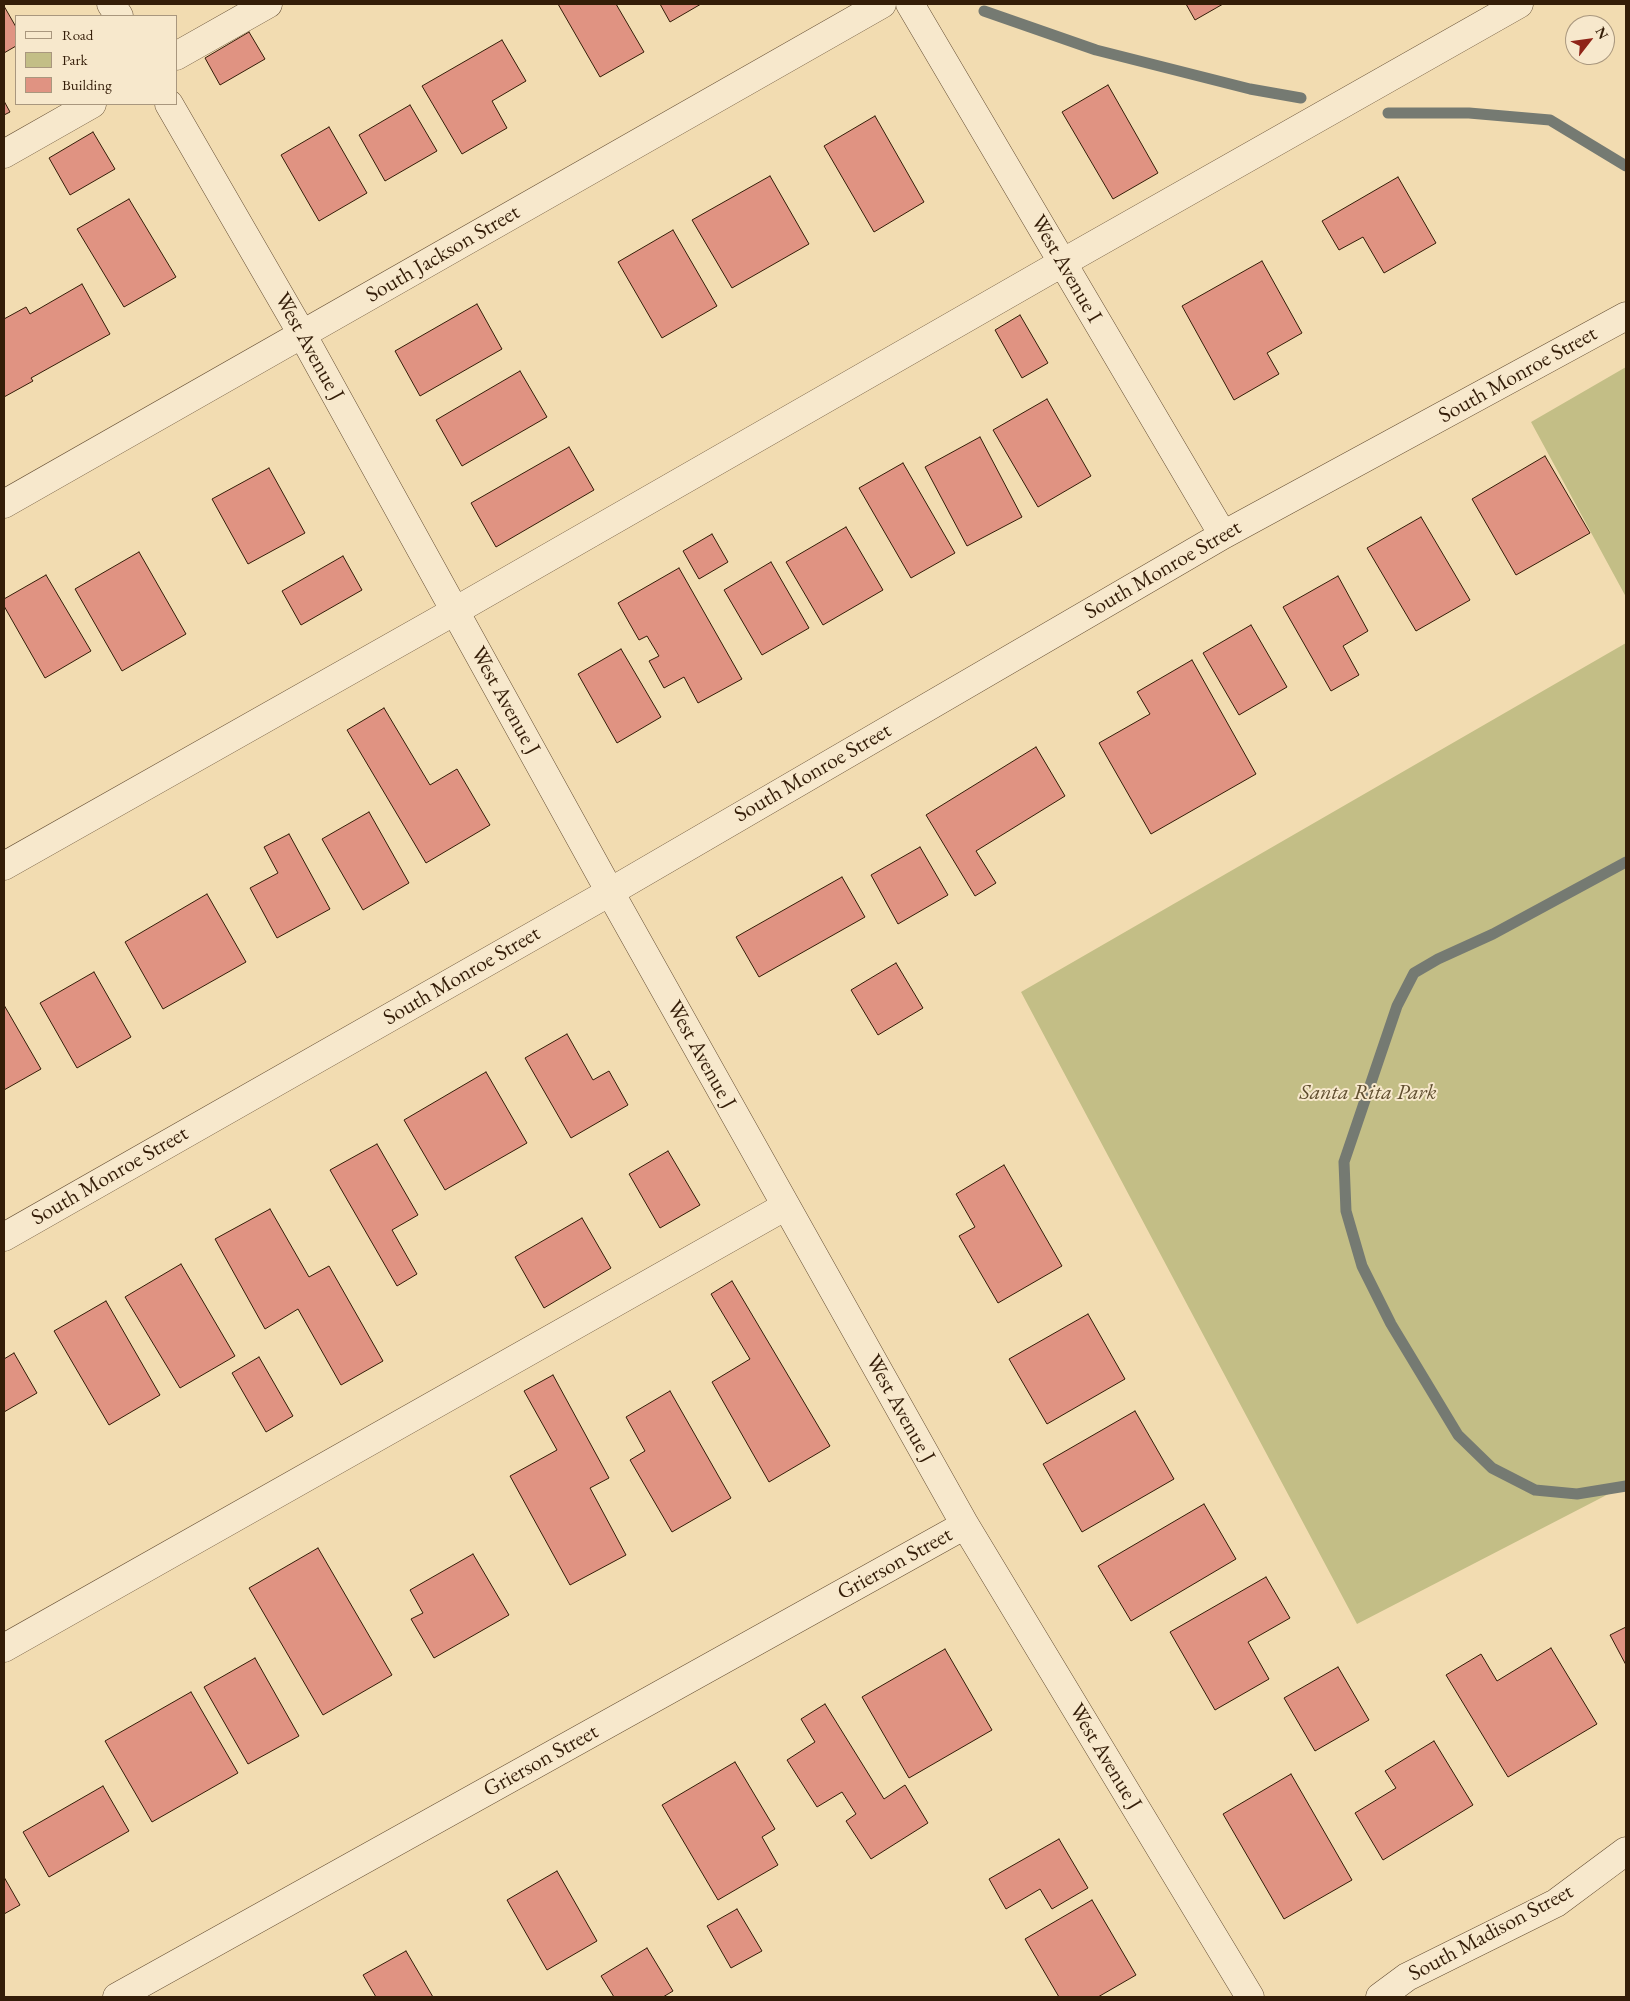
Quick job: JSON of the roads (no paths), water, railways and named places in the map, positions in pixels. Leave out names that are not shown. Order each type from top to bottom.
[{"type":"street","points":[[111,4],[117,15]]},
{"type":"street","points":[[178,55],[268,4]]},
{"type":"street","name":"South Jackson Street","points":[[4,504],[882,4]]},
{"type":"street","name":"West Avenue I","points":[[910,4],[1223,535]]},
{"type":"street","points":[[4,866],[1519,4]]},
{"type":"street","points":[[4,154],[90,105]]},
{"type":"street","name":"West Avenue J","points":[[170,105],[302,334],[610,892],[965,1525],[1250,1997]]},
{"type":"street","name":"South Monroe Street","points":[[4,1237],[610,892],[1223,535],[1626,316]]},
{"type":"street","points":[[4,1648],[786,1206]]},
{"type":"street","name":"Grierson Street","points":[[116,1997],[965,1525]]},
{"type":"street","name":"South Madison Street","points":[[1380,1997],[1407,1977],[1556,1904],[1626,1851]]},
{"type":"waterway","points":[[984,11],[1096,50],[1250,89],[1301,98]]},
{"type":"waterway","points":[[1388,113],[1469,113],[1550,120],[1626,166]]},
{"type":"waterway","points":[[1626,862],[1493,934],[1438,959],[1414,973],[1397,1006],[1344,1162],[1346,1211],[1362,1266],[1391,1324],[1458,1435],[1492,1468],[1535,1490],[1577,1494],[1626,1486]]},
{"type":"park label","name":"Santa Rita Park","points":[[1368,1093]]}]
